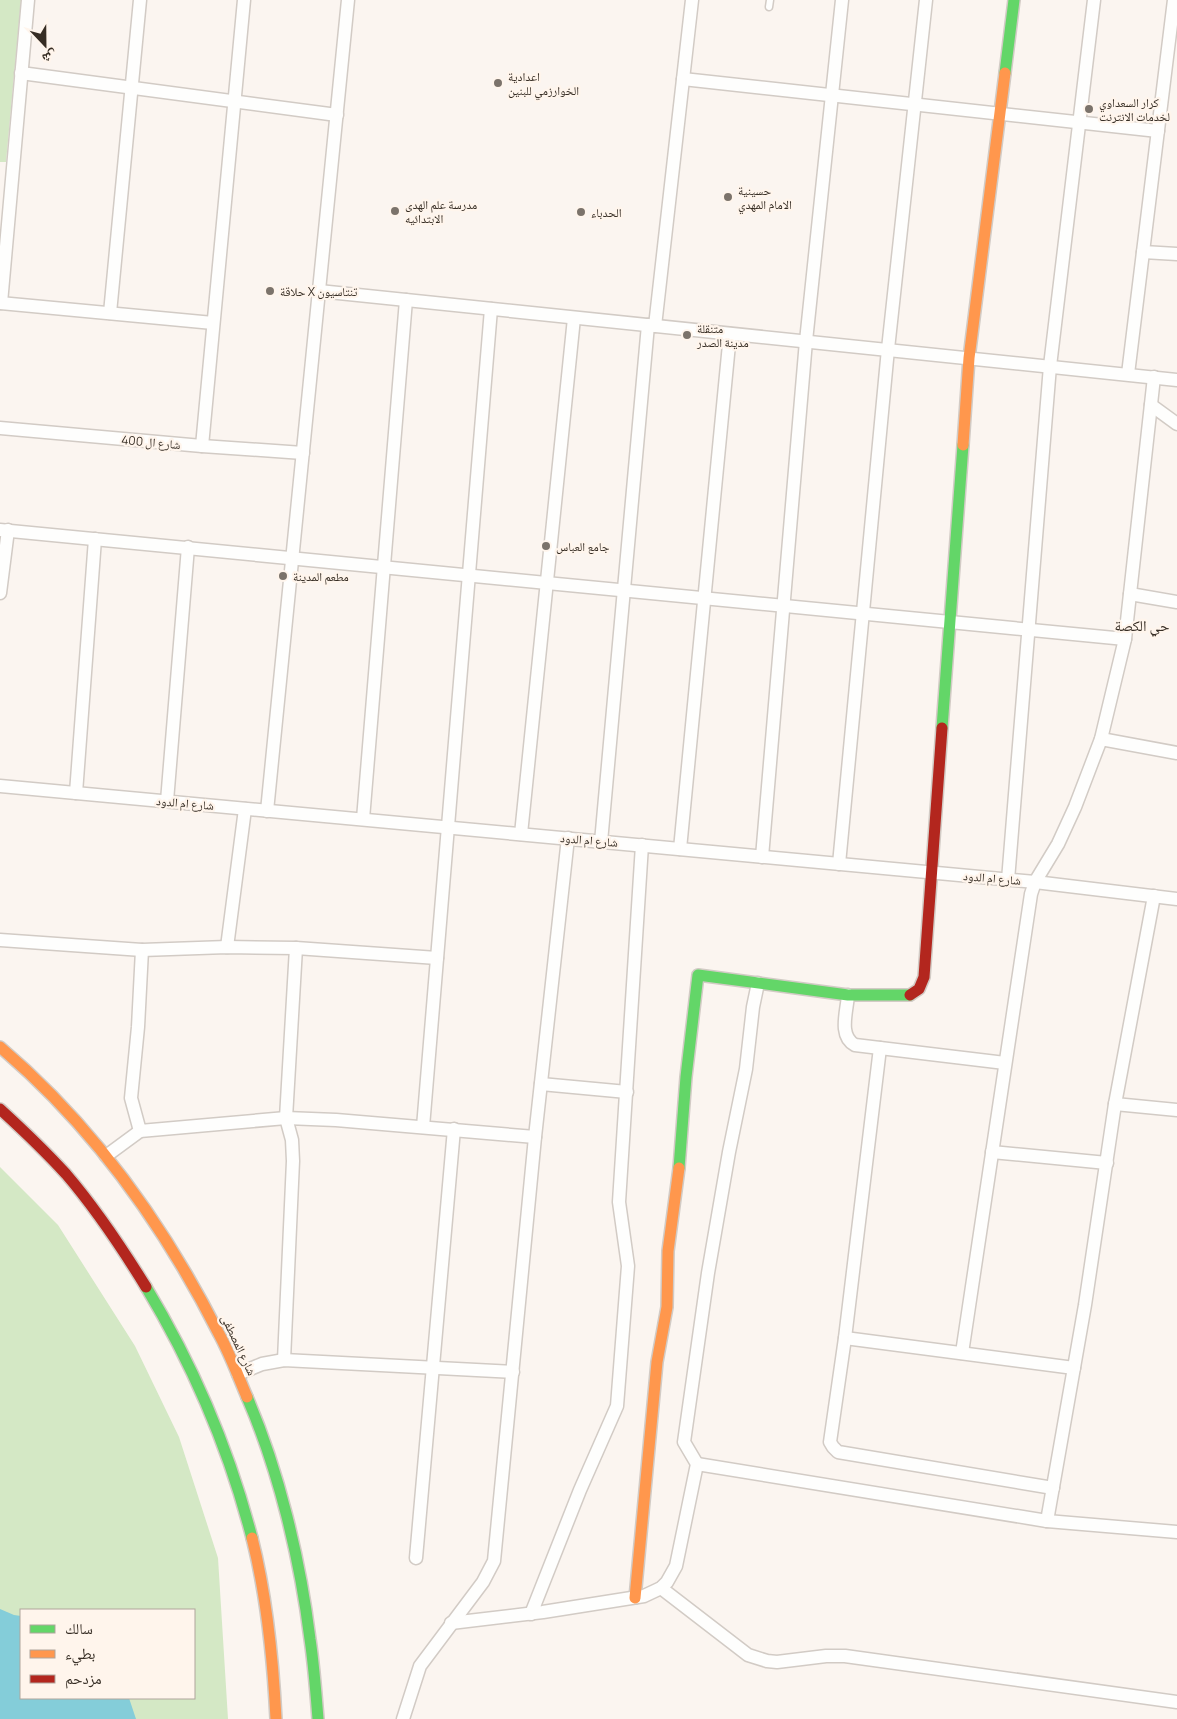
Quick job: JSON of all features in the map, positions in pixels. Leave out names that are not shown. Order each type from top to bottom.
[{"type":"main road","points":[[635,1598],[657,1362],[667,1308],[668,1251],[678,1179],[686,1077],[698,975],[848,996],[908,996],[916,993],[922,987],[933,872],[969,358],[1014,0]]},
{"type":"main road","name":"شارع المصطفى","points":[[0,1047],[60,1104],[106,1156],[150,1213],[186,1270],[219,1331],[261,1430],[278,1483],[296,1556],[310,1632],[318,1719]]},
{"type":"main road","points":[[0,1109],[27,1134],[73,1183],[115,1239],[151,1296],[203,1397],[224,1446],[243,1502],[256,1555],[268,1619],[276,1719]]},
{"type":"street","points":[[28,0],[22,74],[6,170],[1,303],[213,323]]},
{"type":"street","points":[[110,313],[140,0]]},
{"type":"street","points":[[202,446],[244,0]]},
{"type":"street","points":[[267,810],[348,0]]},
{"type":"street","points":[[601,842],[624,590],[652,326],[692,0]]},
{"type":"street","points":[[762,857],[806,341],[842,0]]},
{"type":"street","points":[[839,864],[888,350],[926,0]]},
{"type":"street","points":[[1008,880],[1050,366],[1094,0]]},
{"type":"street","points":[[1128,374],[1174,0]]},
{"type":"street","points":[[22,74],[336,115]]},
{"type":"street","points":[[683,79],[1158,131]]},
{"type":"street","points":[[1143,252],[1177,254]]},
{"type":"street","points":[[319,291],[1177,380]]},
{"type":"street","points":[[363,819],[406,300]]},
{"type":"street","points":[[423,1127],[491,309]]},
{"type":"street","points":[[521,834],[574,318]]},
{"type":"street","points":[[680,849],[730,334]]},
{"type":"street","points":[[962,1353],[1029,902],[1035,882],[1058,844],[1075,807],[1101,739],[1126,639],[1154,377]]},
{"type":"street","points":[[1151,405],[1177,424]]},
{"type":"street","name":"شارع ال 400","points":[[0,428],[303,453]]},
{"type":"street","points":[[0,593],[4,530],[1126,639]]},
{"type":"street","points":[[76,793],[95,538]]},
{"type":"street","points":[[167,801],[188,547]]},
{"type":"street","points":[[1130,594],[1177,602]]},
{"type":"street","points":[[1101,739],[1177,753]]},
{"type":"street","name":"شارع ام الدود","points":[[0,786],[933,872],[1177,899]]},
{"type":"street","points":[[226,947],[245,808]]},
{"type":"street","points":[[403,1719],[420,1666],[450,1623],[483,1582],[494,1561],[535,1137],[568,838]]},
{"type":"street","points":[[531,1614],[580,1490],[617,1406],[628,1266],[619,1202],[642,845]]},
{"type":"street","points":[[1047,1521],[1074,1368],[1116,1104],[1154,896]]},
{"type":"street","points":[[0,940],[142,950],[226,947],[296,948],[437,958]]},
{"type":"street","points":[[284,1360],[293,1161],[292,1140],[286,1118],[296,948]]},
{"type":"street","points":[[140,1131],[130,1098],[138,1027],[142,950]]},
{"type":"street","points":[[450,1623],[531,1614],[635,1598],[653,1593],[661,1588],[667,1582],[676,1566],[697,1464],[684,1442],[708,1273],[729,1152],[746,1069],[753,1007],[758,983]]},
{"type":"street","points":[[848,996],[844,1032],[855,1045],[1005,1063]]},
{"type":"street","points":[[880,1048],[845,1338],[830,1442],[838,1452],[1053,1488]]},
{"type":"street","points":[[541,1084],[627,1092]]},
{"type":"street","points":[[1116,1104],[1177,1110]]},
{"type":"street","points":[[106,1156],[140,1131],[286,1118],[454,1129],[535,1137]]},
{"type":"street","points":[[416,1558],[454,1129]]},
{"type":"street","points":[[992,1152],[1107,1163]]},
{"type":"street","points":[[845,1338],[1074,1368]]},
{"type":"street","points":[[238,1374],[262,1364],[284,1360],[513,1372]]},
{"type":"street","points":[[697,1464],[1047,1521],[1177,1532]]},
{"type":"street","points":[[661,1588],[748,1656],[767,1661],[788,1662],[826,1656],[855,1657],[1177,1702]]},
{"type":"lane","points":[[769,8],[770,0]]},
{"type":"green space","points":[[0,0],[21,0],[6,162],[0,162]]},
{"type":"green space","points":[[0,1167],[58,1225],[135,1346],[179,1437],[218,1558],[228,1719],[0,1719]]},
{"type":"water","points":[[0,1609],[20,1616],[20,1699],[129,1699],[136,1719],[0,1719]]},
{"type":"traffic: fast","points":[[1005,73],[1014,0]]},
{"type":"traffic: fast","points":[[942,728],[963,445]]},
{"type":"traffic: fast","points":[[679,1168],[686,1077],[698,975],[848,995],[910,995]]},
{"type":"traffic: fast","points":[[146,1287],[179,1347],[208,1408],[232,1472],[252,1538]]},
{"type":"traffic: fast","points":[[247,1397],[269,1455],[294,1547],[306,1609],[318,1719]]},
{"type":"traffic: slow","points":[[963,445],[969,358],[1005,73]]},
{"type":"traffic: slow","points":[[0,1047],[34,1077],[65,1110],[124,1180],[175,1255],[198,1294],[227,1349],[247,1397]]},
{"type":"traffic: slow","points":[[635,1598],[657,1362],[667,1307],[668,1251],[679,1168]]},
{"type":"traffic: slow","points":[[252,1538],[262,1583],[268,1628],[276,1719]]},
{"type":"traffic: jam","points":[[910,995],[919,989],[924,977],[942,728]]},
{"type":"traffic: jam","points":[[0,1109],[50,1157],[77,1187],[108,1229],[146,1287]]},
{"type":"place","name":"اعدادية الخوارزمي للبنين","points":[[498,83]]},
{"type":"place","name":"كرار السعداوي لخدمات الانترنت","points":[[1089,109]]},
{"type":"place","name":"حسينية الامام المهدي","points":[[728,197]]},
{"type":"place","name":"مدرسة علم الهدى الابتدائيه","points":[[395,211]]},
{"type":"place","name":"الحدباء","points":[[581,212]]},
{"type":"place","name":"حلاقة X تنتاسيون","points":[[270,291]]},
{"type":"place","name":"متنقلة مدينة الصدر","points":[[687,335]]},
{"type":"place","name":"جامع العباس","points":[[546,546]]},
{"type":"place","name":"مطعم المدينة","points":[[283,576]]},
{"type":"district","name":"حي الكصة","points":[[1142,625]]}]
